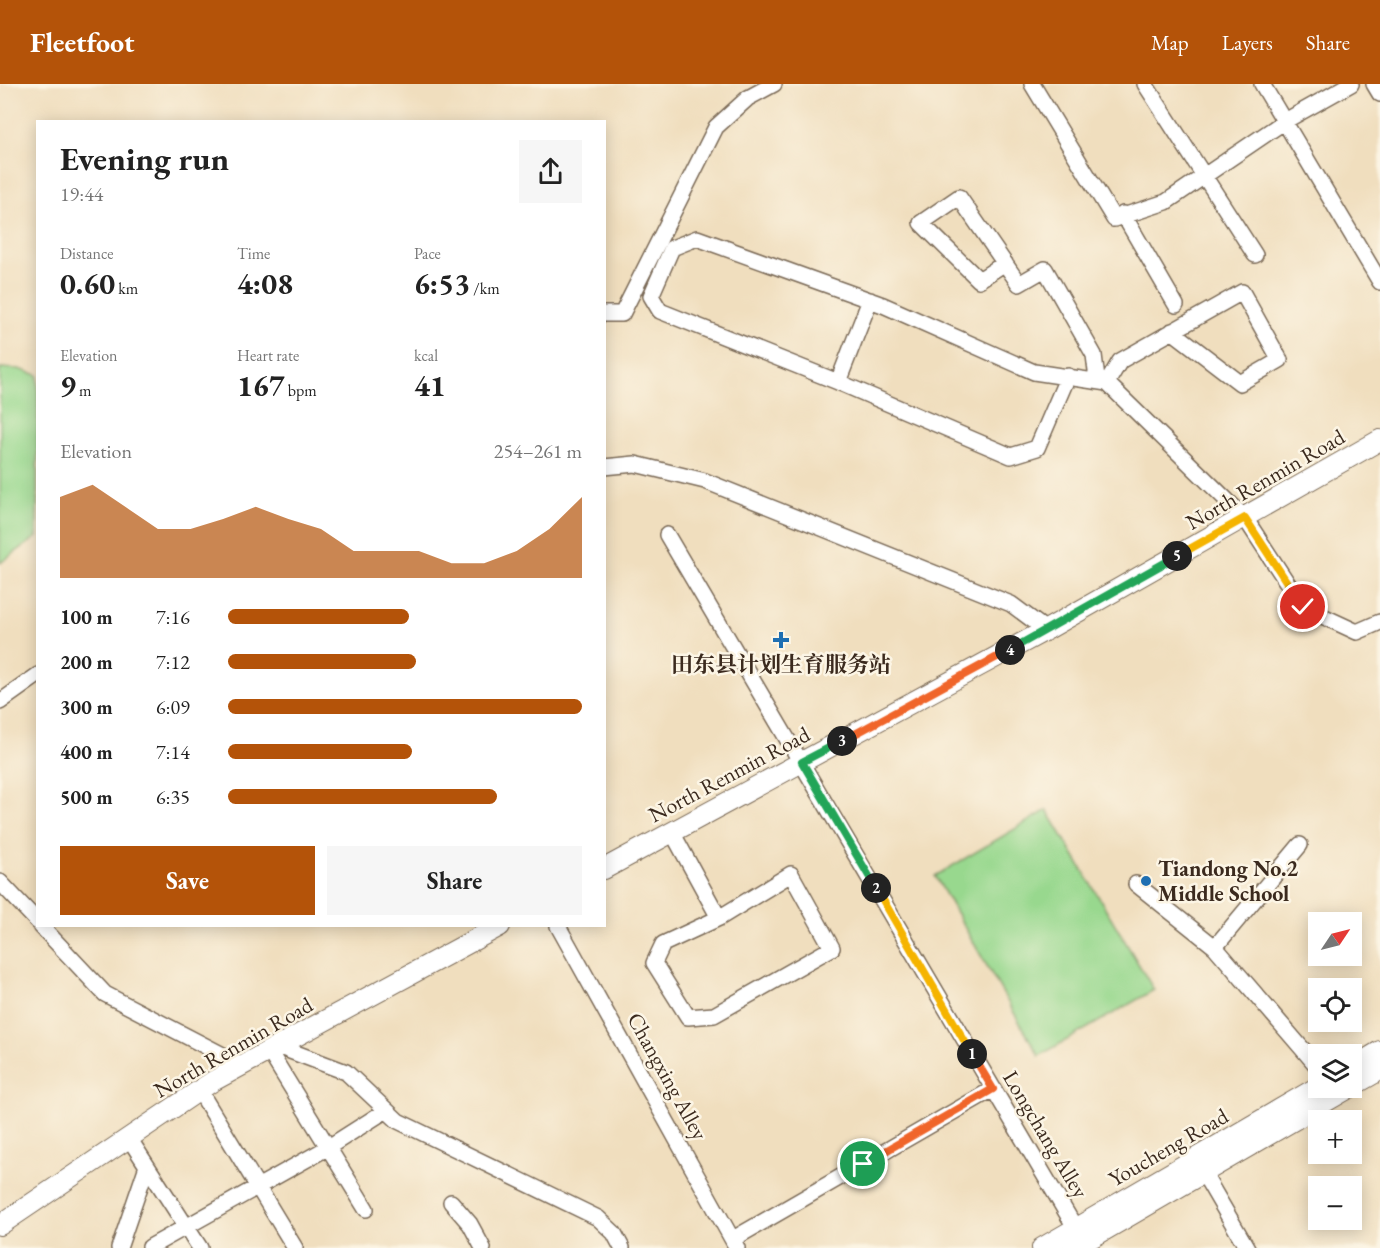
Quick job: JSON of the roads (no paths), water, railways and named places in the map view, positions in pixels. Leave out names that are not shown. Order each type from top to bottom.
[{"type":"main road","name":"North Renmin Road","points":[[606,868],[1046,630],[1380,441]]},
{"type":"main road","name":"North Renmin Road","points":[[0,1225],[199,1090],[498,927]]},
{"type":"main road","points":[[1362,1062],[1380,1051]]},
{"type":"main road","name":"Youcheng Road","points":[[1362,1080],[1380,1070]]},
{"type":"main road","name":"Youcheng Road","points":[[1199,1166],[1308,1094]]},
{"type":"main road","name":"Youcheng Road","points":[[1042,1248],[1075,1238],[1199,1166],[1329,1098]]},
{"type":"street","points":[[606,314],[622,315],[716,127],[748,98],[774,84]]},
{"type":"street","points":[[1032,84],[1114,219],[1123,214],[1167,202],[1285,121],[1351,84]]},
{"type":"street","points":[[1145,84],[1203,178],[1255,255]]},
{"type":"street","points":[[1262,84],[1380,282]]},
{"type":"street","points":[[1374,84],[1380,94]]},
{"type":"street","points":[[1005,263],[979,280],[921,223],[959,197],[1005,263],[1019,284],[1045,269],[1094,355],[1102,381],[1245,518],[1303,607],[1357,632],[1380,622]]},
{"type":"street","points":[[1123,214],[1176,305]]},
{"type":"street","points":[[1068,376],[1037,448],[1011,456],[838,382],[660,311],[651,296],[672,248],[697,238],[870,300],[1035,372],[1068,376],[1102,381]]},
{"type":"street","points":[[1102,381],[1120,361],[1172,331],[1242,292],[1280,360],[1240,383],[1172,331]]},
{"type":"street","points":[[838,382],[870,300]]},
{"type":"street","points":[[606,467],[635,464],[705,481],[1011,604],[1046,630]]},
{"type":"street","name":"Longchang Alley","points":[[667,535],[993,1089],[1075,1238]]},
{"type":"street","points":[[0,702],[36,676]]},
{"type":"street","points":[[672,832],[719,918]]},
{"type":"street","points":[[1215,947],[1300,844]]},
{"type":"street","points":[[791,874],[832,948],[714,1015],[688,1017],[654,963],[663,944],[719,918],[791,874]]},
{"type":"street","points":[[0,882],[36,920]]},
{"type":"street","points":[[1136,884],[1215,947],[1308,1055]]},
{"type":"street","points":[[42,927],[105,994],[242,1065]]},
{"type":"street","name":"Changxing Alley","points":[[559,927],[735,1244]]},
{"type":"street","points":[[273,1048],[346,1072],[385,1111],[398,1120],[598,1218],[614,1233],[622,1248]]},
{"type":"street","points":[[273,1048],[327,1149],[366,1209]]},
{"type":"street","points":[[735,1244],[993,1089]]},
{"type":"street","points":[[199,1090],[296,1248]]},
{"type":"street","points":[[150,1247],[327,1149],[385,1111]]},
{"type":"street","points":[[129,1138],[200,1248]]},
{"type":"street","points":[[119,1248],[147,1166]]},
{"type":"street","points":[[1199,1166],[1247,1248]]},
{"type":"street","points":[[451,1202],[470,1224],[483,1248]]},
{"type":"place","name":"田东县计划生育服务站","points":[[781,640]]},
{"type":"place","name":"Tiandong No.2 Middle School","points":[[1146,881]]}]
